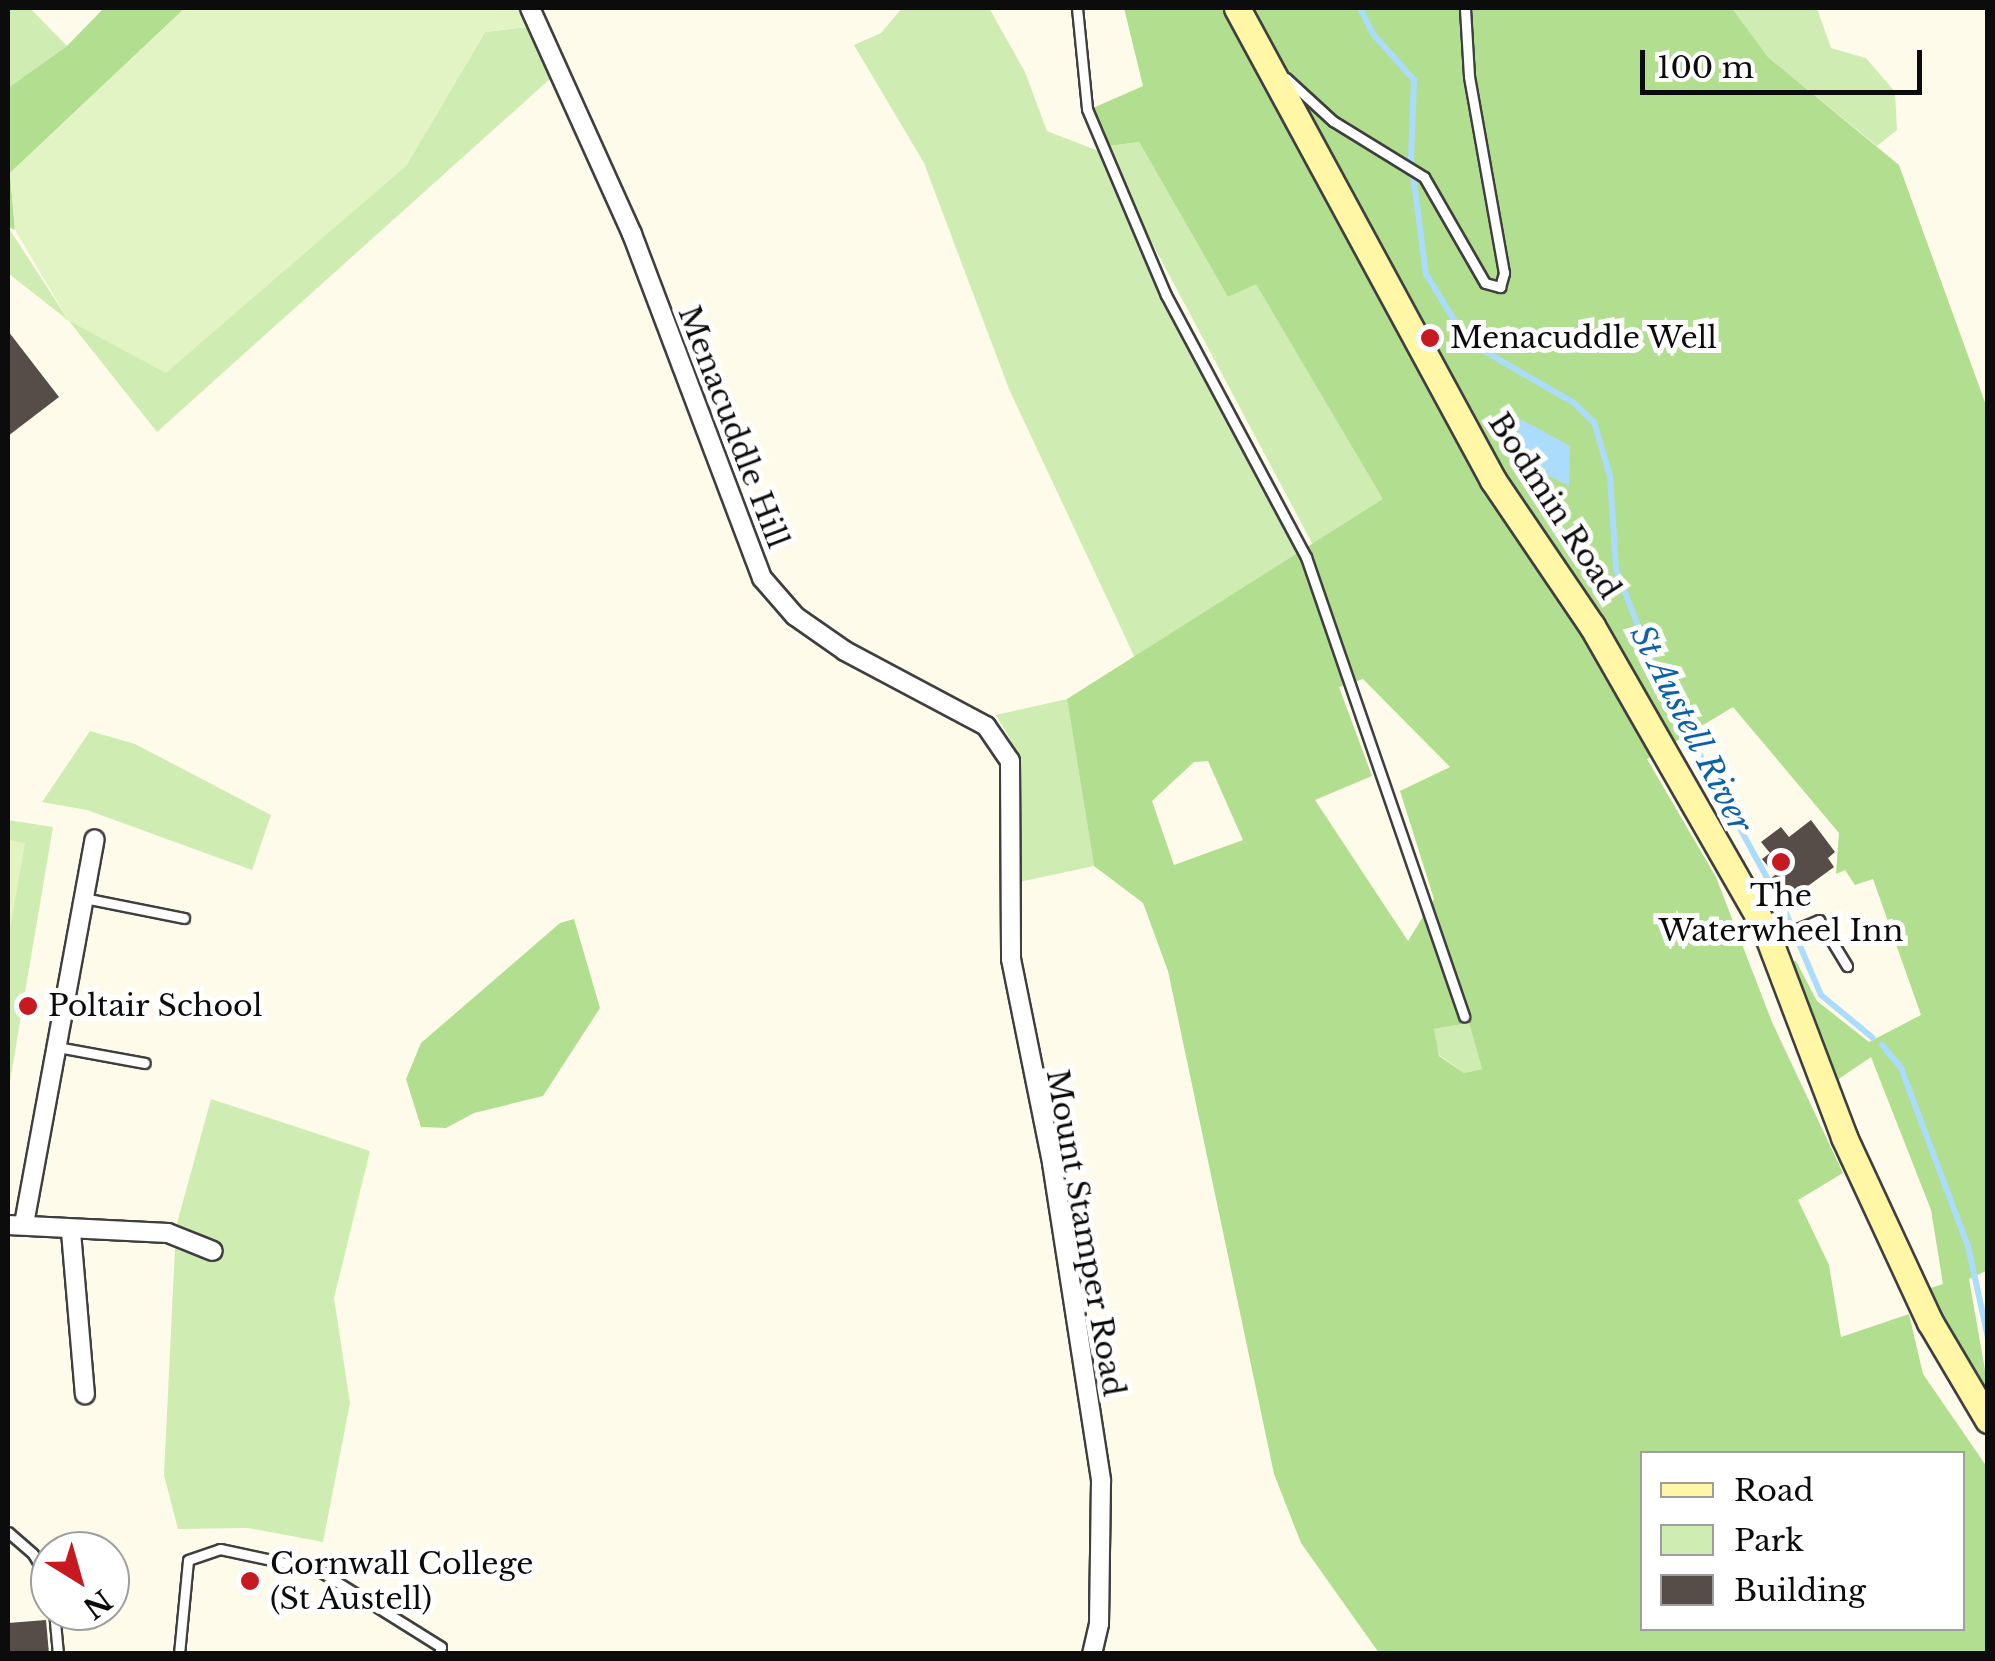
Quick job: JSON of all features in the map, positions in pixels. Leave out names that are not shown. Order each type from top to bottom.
[{"type":"main road","name":"Bodmin Road","points":[[1237,8],[1494,480],[1592,626],[1776,938],[1844,1138],[1930,1322],[1988,1420]]},
{"type":"street","name":"Menacuddle Hill","points":[[530,8],[625,217],[762,578],[795,616],[845,652],[986,726],[1010,761]]},
{"type":"street","name":"Mount Stamper Road","points":[[1010,761],[1011,960],[1052,1163],[1101,1481],[1099,1624],[1092,1654]]},
{"type":"street","points":[[95,839],[57,1047],[16,1224],[71,1232],[168,1233],[213,1251]]},
{"type":"street","points":[[71,1232],[86,1394]]},
{"type":"lane","points":[[1077,8],[1088,109],[1166,295],[1306,557],[1464,1016]]},
{"type":"lane","points":[[1263,57],[1332,120],[1424,177],[1485,283],[1500,287],[1504,272],[1468,76],[1465,8]]},
{"type":"lane","points":[[84,898],[184,918]]},
{"type":"lane","points":[[1776,938],[1811,918],[1826,926],[1846,966]]},
{"type":"lane","points":[[57,1047],[145,1063]]},
{"type":"lane","points":[[8,1532],[30,1551]]},
{"type":"lane","points":[[179,1654],[188,1560],[220,1549],[318,1570],[441,1647],[440,1654]]},
{"type":"green space","points":[[8,8],[30,8],[67,46],[8,88]]},
{"type":"green space","points":[[104,8],[185,8],[10,173],[15,230],[8,227],[8,88],[67,46]]},
{"type":"green space","points":[[185,8],[517,8],[527,27],[485,32],[406,166],[166,373],[69,321],[15,230],[10,173]]},
{"type":"green space","points":[[902,8],[989,8],[1025,72],[1047,131],[1101,152],[1160,293],[1299,554],[1135,658],[1009,389],[924,163],[854,45],[881,33]]},
{"type":"green space","points":[[1124,8],[1732,8],[1768,57],[1899,165],[1987,408],[1988,1270],[1969,1279],[1988,1387],[1971,1397],[1918,1292],[1943,1284],[1931,1210],[1871,1057],[1824,1089],[1773,960],[1796,961],[1817,1001],[1869,1042],[1921,1015],[1873,879],[1855,885],[1845,870],[1836,874],[1839,833],[1733,707],[1647,759],[1716,877],[1772,1022],[1843,1173],[1798,1200],[1829,1265],[1841,1337],[1909,1314],[1923,1374],[1987,1467],[1987,1653],[1379,1653],[1301,1543],[1274,1474],[1168,971],[1143,903],[1094,866],[1067,699],[1383,499],[1256,284],[1228,297],[1139,142],[1101,147],[1086,111],[1143,86]],"holes":[[[1363,679],[1450,767],[1400,791],[1434,899],[1408,941],[1315,800],[1372,776],[1339,687]],[[1208,761],[1243,840],[1174,865],[1152,801],[1194,762]],[[1469,1023],[1482,1069],[1464,1073],[1439,1056],[1434,1029]]]},
{"type":"green space","points":[[1732,8],[1817,8],[1831,48],[1866,58],[1895,92],[1897,130],[1877,146],[1768,57]]},
{"type":"green space","points":[[527,27],[551,78],[157,432],[69,321],[406,166],[485,32]]},
{"type":"green space","points":[[1139,142],[1228,297],[1256,283],[1384,499],[1313,545],[1101,147]]},
{"type":"green space","points":[[8,227],[69,321],[8,273]]},
{"type":"green space","points":[[1067,699],[1094,866],[1019,882],[1021,758],[996,715]]},
{"type":"green space","points":[[90,731],[135,744],[271,815],[252,870],[87,810],[42,802]]},
{"type":"green space","points":[[8,820],[53,827],[8,1093]]},
{"type":"green space","points":[[8,840],[25,843],[8,941]]},
{"type":"green space","points":[[574,919],[600,1008],[543,1096],[474,1113],[446,1128],[421,1127],[406,1079],[421,1043],[560,923]]},
{"type":"green space","points":[[1469,1023],[1482,1069],[1464,1073],[1439,1055],[1433,1029]]},
{"type":"green space","points":[[211,1099],[370,1151],[334,1298],[350,1403],[323,1542],[248,1528],[178,1529],[164,1475],[176,1227]]},
{"type":"water","points":[[1521,419],[1570,446],[1569,486],[1524,463],[1516,442]]},
{"type":"building","points":[[8,331],[59,397],[8,436]]},
{"type":"building","name":"The Waterwheel Inn","points":[[1811,820],[1835,852],[1828,858],[1834,867],[1786,902],[1769,880],[1775,875],[1762,859],[1770,853],[1761,842],[1781,827],[1789,837]]},
{"type":"building","points":[[30,1621],[30,1631],[47,1631],[49,1654],[8,1654],[8,1623]]},
{"type":"waterway","name":"St Austell River","points":[[1360,8],[1373,34],[1414,80],[1411,159],[1426,274],[1467,341],[1574,403],[1594,422],[1610,476],[1616,569],[1658,678],[1785,911],[1821,995],[1873,1038]]},
{"type":"waterway","name":"St Austell River","points":[[1882,1045],[1901,1068],[1968,1246],[1988,1338]]},
{"type":"place","name":"Menacuddle Well","points":[[1430,338]]},
{"type":"place","name":"The Waterwheel Inn","points":[[1781,862]]},
{"type":"place","name":"Poltair School","points":[[28,1006]]},
{"type":"place","name":"Cornwall College (St Austell)","points":[[250,1581]]}]
